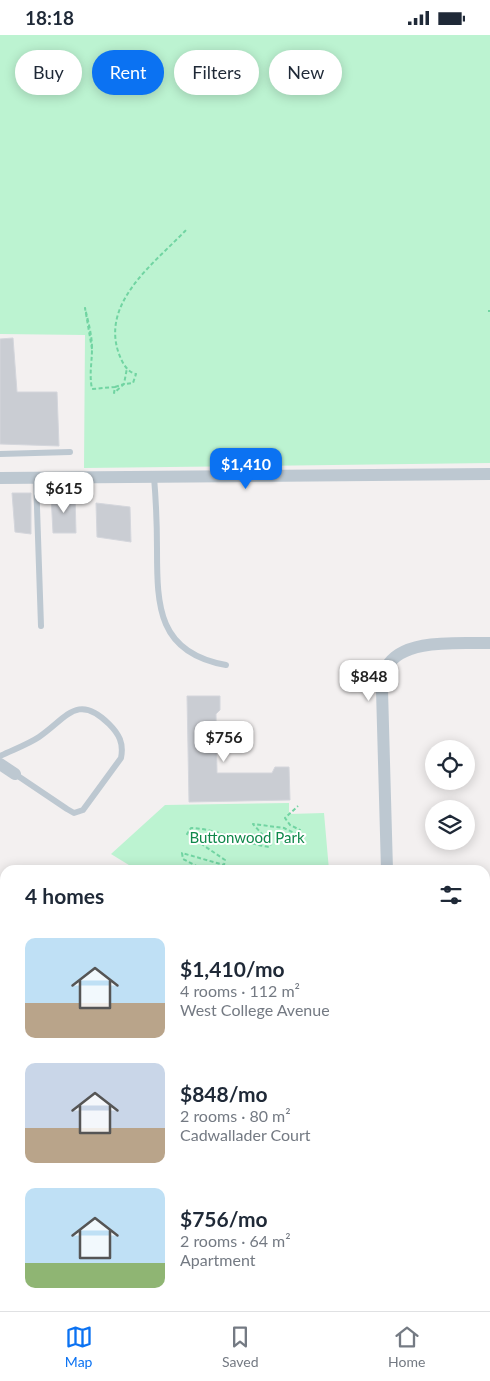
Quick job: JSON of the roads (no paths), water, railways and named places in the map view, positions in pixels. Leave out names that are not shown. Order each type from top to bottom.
[{"type":"street","points":[[0,478],[490,474]]},
{"type":"street","points":[[386,865],[382,690],[386,668],[397,654],[413,647],[441,644],[490,643]]},
{"type":"street","points":[[0,764],[15,774]]},
{"type":"lane","points":[[0,454],[70,452]]},
{"type":"lane","points":[[36,477],[41,626]]},
{"type":"lane","points":[[154,477],[157,580],[162,619],[171,635],[184,649],[196,657],[226,665]]},
{"type":"lane","points":[[0,755],[37,739],[69,712],[84,708],[97,712],[119,734],[123,750],[121,757],[83,810],[74,813],[15,774]]},
{"type":"park label","name":"Buttonwood Park","points":[[247,837]]}]
